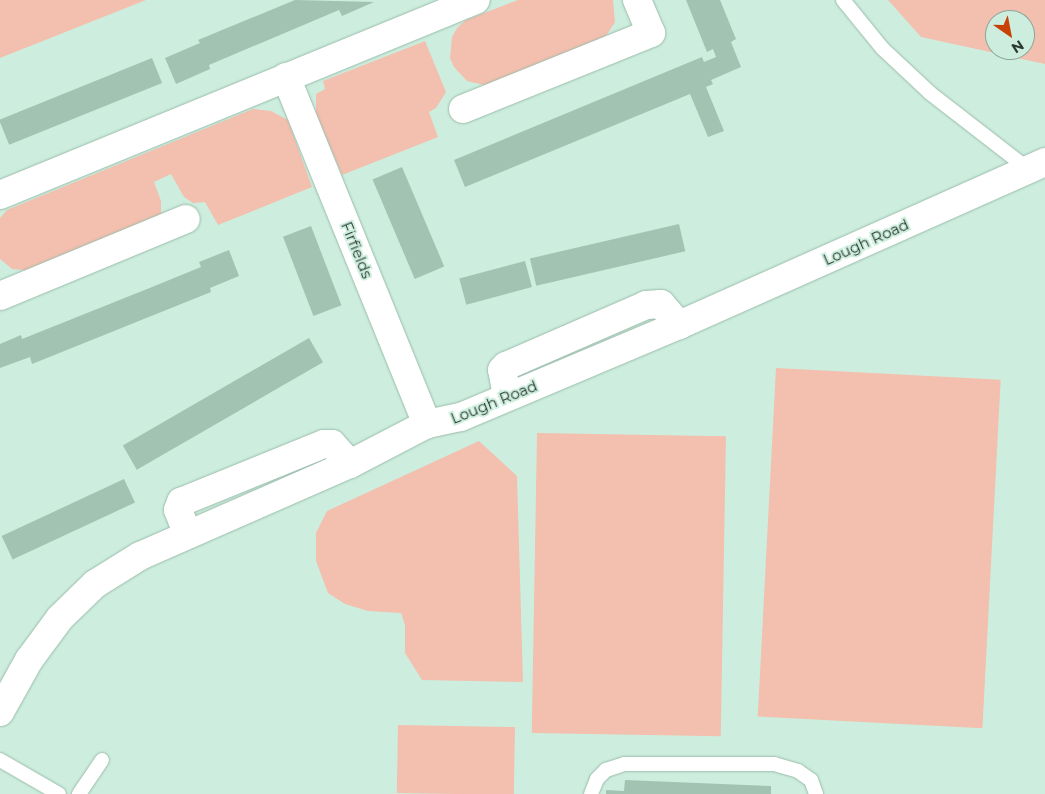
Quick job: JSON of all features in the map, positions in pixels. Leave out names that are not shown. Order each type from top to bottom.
[{"type":"street","points":[[0,195],[476,0]]},
{"type":"street","points":[[463,109],[651,33],[637,0]]},
{"type":"street","name":"Firfields","points":[[286,77],[427,424]]},
{"type":"street","name":"Lough Road","points":[[3,701],[48,632],[95,584],[113,570],[188,533],[350,464],[427,424],[461,417],[679,325],[1036,166]]},
{"type":"street","points":[[0,296],[186,219]]},
{"type":"lane","points":[[843,0],[883,49],[930,93],[1036,166]]},
{"type":"lane","points":[[0,760],[59,794]]},
{"type":"lane","points":[[79,794],[102,760]]},
{"type":"lane","points":[[591,794],[597,779],[606,770],[624,764],[774,764],[798,771],[810,780],[816,794]]},
{"type":"shaded area","points":[[0,0],[146,0],[0,58]]},
{"type":"shaded area","points":[[518,0],[613,0],[615,22],[604,39],[495,83],[484,85],[467,81],[454,67],[450,58],[452,37],[457,28],[466,20]]},
{"type":"shaded area","points":[[888,0],[1045,0],[1045,64],[1027,60],[1035,60],[1035,10],[985,10],[985,51],[921,37]]},
{"type":"shaded area","points":[[425,41],[446,92],[436,108],[429,112],[438,137],[342,175],[316,114],[316,94],[325,89],[323,81]]},
{"type":"shaded area","points":[[253,109],[271,111],[288,120],[312,187],[218,225],[205,202],[193,203],[184,197],[171,174],[154,182],[161,201],[161,216],[33,271],[12,269],[0,259],[0,218],[7,210]]},
{"type":"shaded area","points":[[776,368],[1001,380],[982,728],[758,717]]},
{"type":"shaded area","points":[[537,433],[726,436],[721,736],[532,733]]},
{"type":"shaded area","points":[[479,441],[517,476],[523,682],[422,680],[405,653],[405,625],[401,613],[368,611],[345,604],[328,593],[316,561],[316,533],[327,511]]},
{"type":"shaded area","points":[[398,725],[515,727],[514,794],[397,793]]},
{"type":"building","points":[[295,0],[374,2],[342,16],[339,10],[209,65],[210,69],[176,84],[165,58],[200,43],[198,40]]},
{"type":"building","points":[[686,0],[720,0],[736,39],[731,42],[741,67],[711,80],[713,84],[706,87],[724,131],[708,137],[690,94],[465,187],[454,160],[702,57],[704,62],[716,57],[713,49],[707,52]]},
{"type":"building","points":[[152,58],[162,83],[9,145],[0,119]]},
{"type":"building","points":[[402,167],[444,266],[415,279],[373,180]]},
{"type":"building","points":[[679,224],[685,251],[536,286],[530,258]]},
{"type":"building","points":[[311,226],[341,305],[313,316],[283,237]]},
{"type":"building","points":[[229,250],[239,276],[210,288],[211,292],[32,364],[30,357],[0,368],[0,344],[21,335],[22,339],[201,267],[199,262]]},
{"type":"building","points":[[525,261],[532,287],[466,305],[459,279]]},
{"type":"building","points":[[309,338],[323,362],[137,470],[123,446]]},
{"type":"building","points":[[124,479],[135,503],[13,560],[2,536]]},
{"type":"building","points":[[625,780],[771,786],[771,794],[606,794],[606,790],[624,791]]}]
